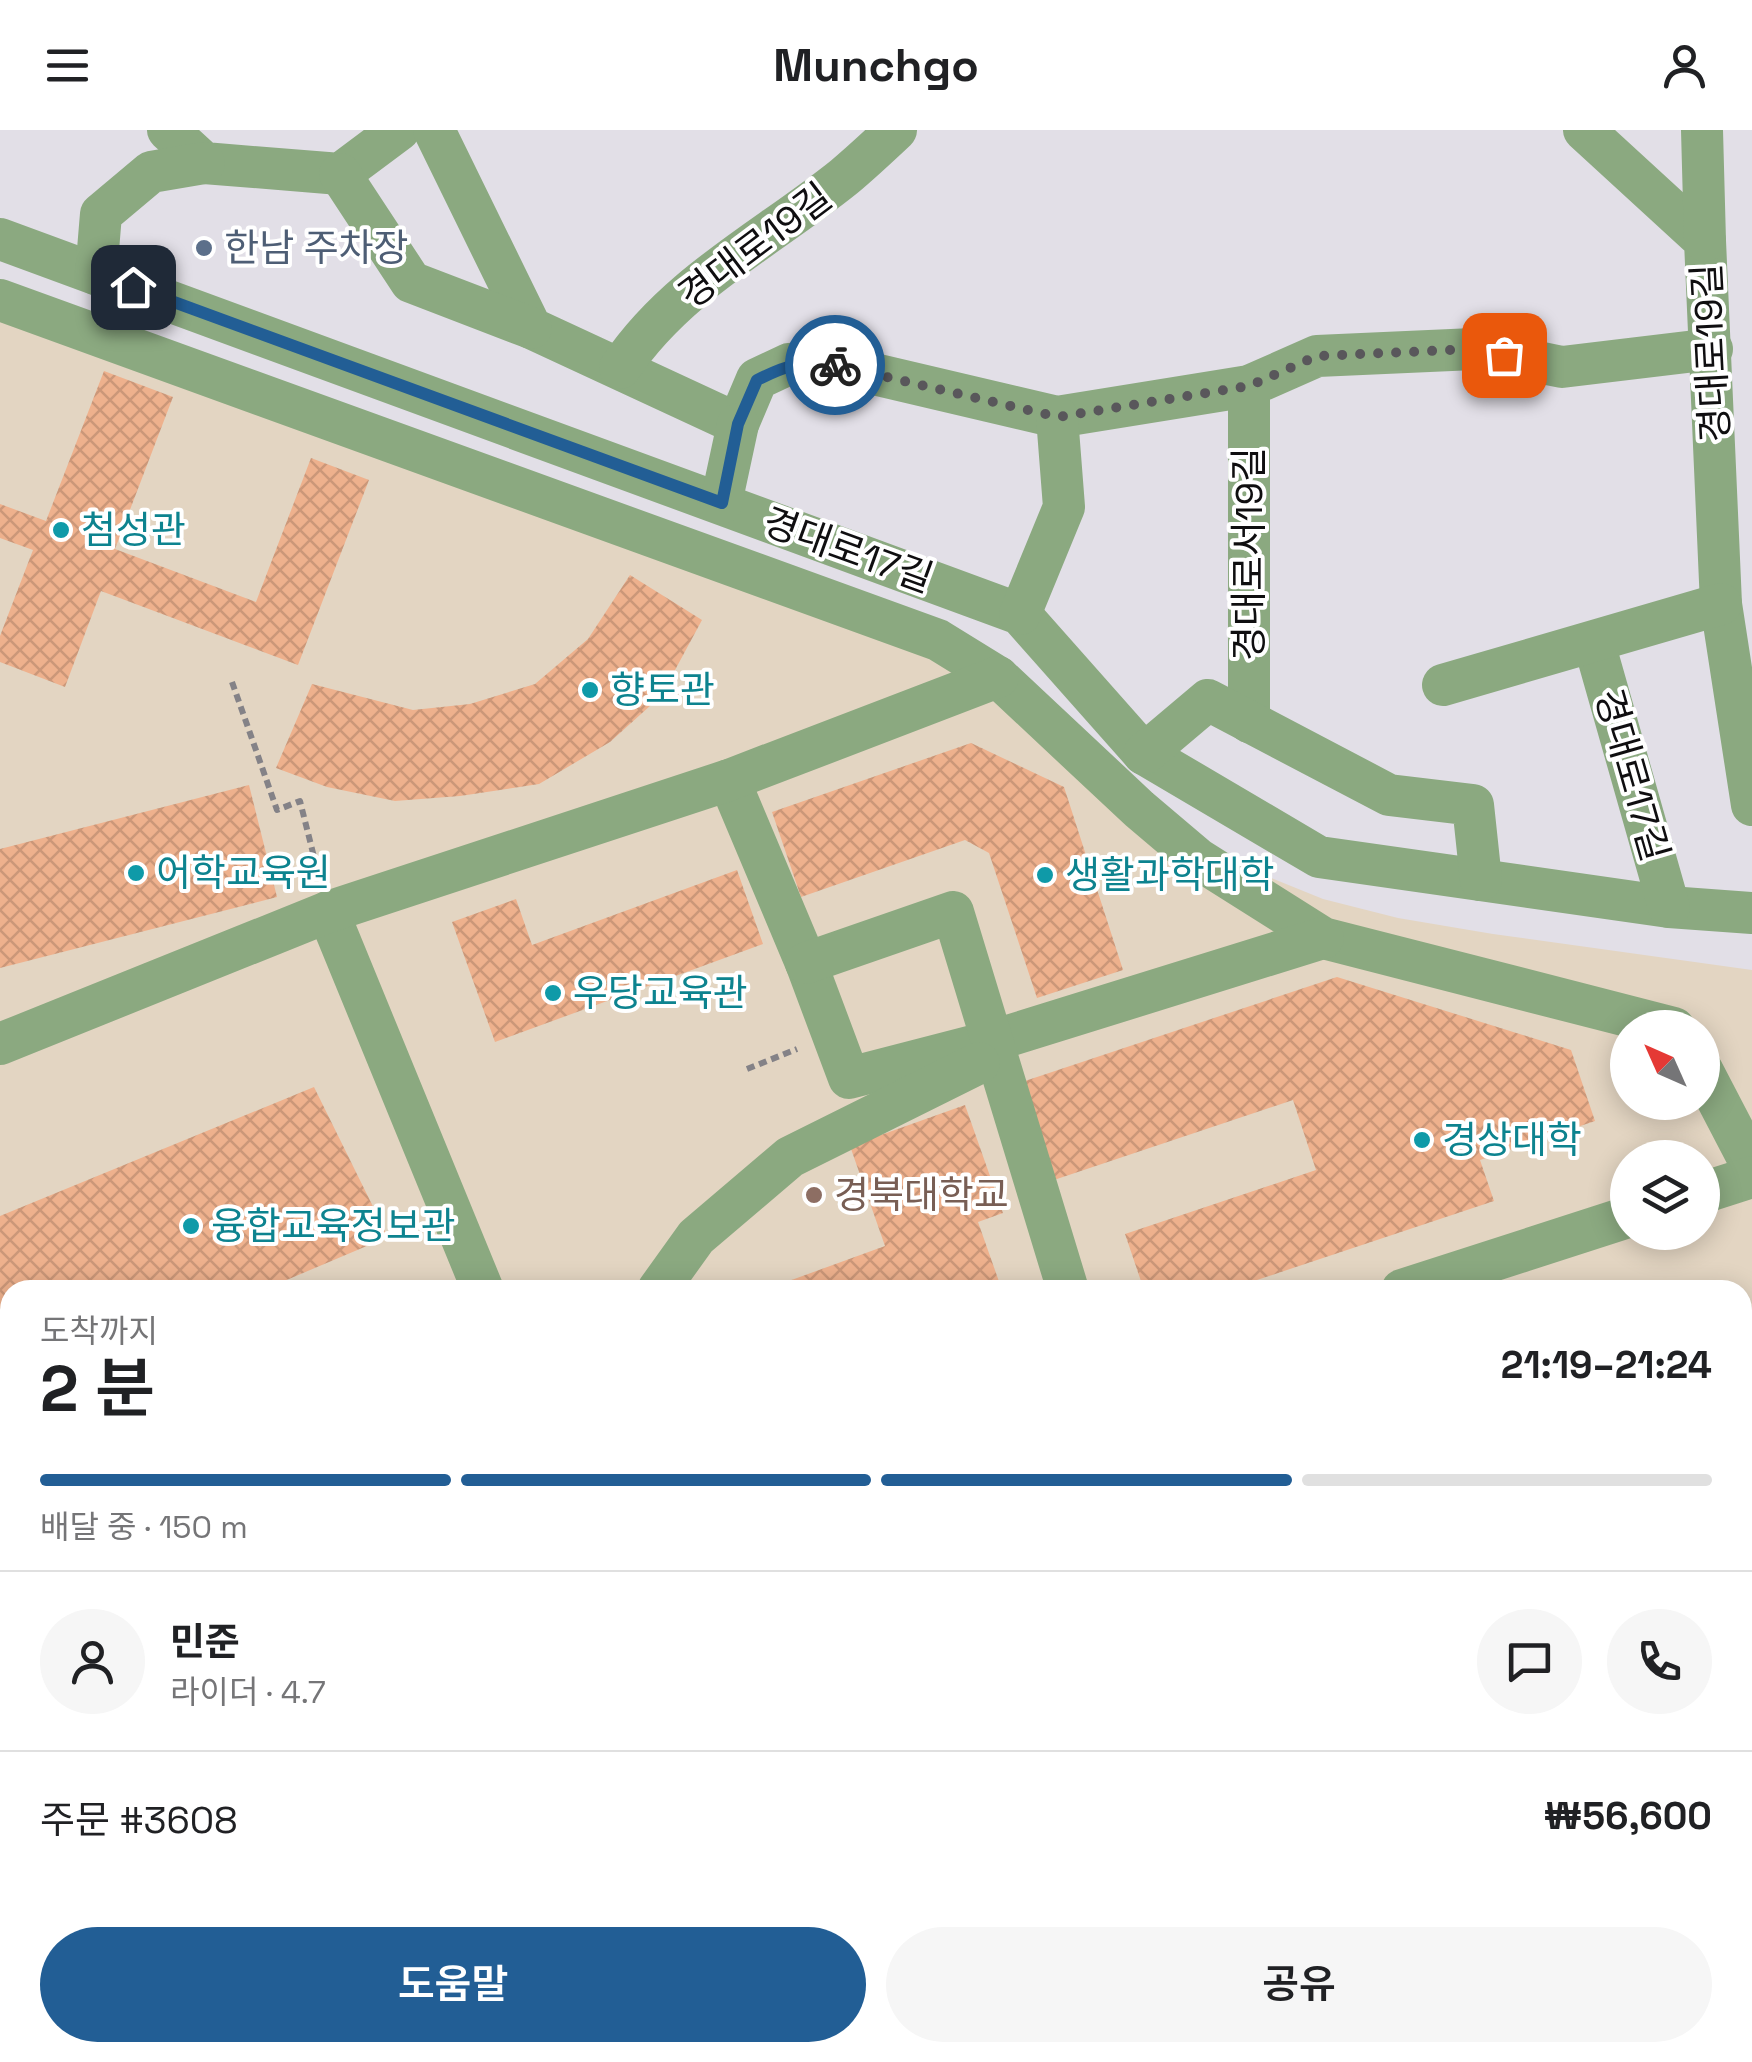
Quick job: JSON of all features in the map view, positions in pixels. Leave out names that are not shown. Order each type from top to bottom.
[{"type":"street","points":[[168,130],[204,162]]},
{"type":"street","points":[[96,274],[100,214],[150,172],[204,162],[340,174],[399,130]]},
{"type":"street","points":[[434,130],[531,328]]},
{"type":"street","name":"경대로19길","points":[[620,368],[638,341],[701,280],[845,177],[896,130]]},
{"type":"street","points":[[1702,130],[1706,241]]},
{"type":"street","name":"경대로19길","points":[[1596,135],[1706,241],[1720,604],[1752,805]]},
{"type":"street","points":[[340,174],[411,282],[531,328],[738,424],[722,503]]},
{"type":"street","name":"경대로17길","points":[[0,239],[1020,614],[1144,754],[1319,857],[1670,906],[1752,913]]},
{"type":"street","points":[[0,300],[938,640],[998,678],[1198,859],[1323,938],[1610,1012]]},
{"type":"street","name":"경대로서19길","points":[[738,424],[757,380],[789,364],[823,362],[1058,417],[1249,386],[1317,356],[1474,349],[1562,367],[1712,349]]},
{"type":"street","name":"경대로서19길","points":[[1249,386],[1249,722]]},
{"type":"street","points":[[1020,614],[1064,506],[1058,417]]},
{"type":"street","points":[[1444,686],[1720,604]]},
{"type":"street","name":"경대로17길","points":[[1594,643],[1670,906]]},
{"type":"street","points":[[0,1044],[328,912],[728,780],[998,678]]},
{"type":"street","points":[[1144,754],[1208,700],[1389,795],[1473,805],[1480,880]]},
{"type":"street","points":[[728,780],[850,1078],[994,1048],[1323,938]]},
{"type":"street","points":[[328,912],[480,1280]]},
{"type":"street","points":[[806,963],[953,912],[1065,1280]]},
{"type":"street","points":[[665,1280],[696,1236],[790,1158],[994,1048]]},
{"type":"street","points":[[1720,1105],[1752,1166]]},
{"type":"street","points":[[1720,1187],[1752,1177]]},
{"type":"street","points":[[1433,1280],[1610,1223]]},
{"type":"path","points":[[232,682],[277,810],[300,802],[328,912]]},
{"type":"path","points":[[747,1069],[834,1034]]},
{"type":"shaded area","name":"경북대학교","points":[[0,283],[955,630],[1234,863],[1323,899],[1398,918],[1752,970],[1752,1280],[0,1280]]},
{"type":"building","name":"첨성관","points":[[104,371],[173,397],[115,549],[256,602],[311,458],[369,480],[298,665],[101,591],[65,687],[0,662],[0,636],[33,550],[0,538],[0,504],[46,521]]},
{"type":"building","name":"향토관","points":[[630,575],[702,620],[661,696],[610,742],[539,784],[395,801],[327,787],[276,768],[312,684],[413,710],[470,704],[535,684],[588,639]]},
{"type":"building","name":"생활과학대학","points":[[971,743],[1064,787],[1123,970],[1037,998],[989,853],[965,840],[801,897],[772,812]]},
{"type":"building","name":"어학교육원","points":[[249,785],[277,897],[0,968],[0,849]]},
{"type":"building","name":"우당교육관","points":[[737,870],[763,944],[495,1042],[452,922],[516,899],[532,945]]},
{"type":"building","name":"경상대학","points":[[1337,977],[1571,1050],[1595,1121],[1480,1160],[1494,1201],[1257,1280],[1141,1280],[1125,1234],[1316,1170],[1293,1100],[1045,1183],[1013,1085]]},
{"type":"building","name":"융합교육정보관","points":[[314,1087],[388,1237],[287,1280],[0,1280],[0,1216]]},
{"type":"building","points":[[965,1105],[1003,1213],[978,1222],[998,1280],[792,1280],[885,1246],[850,1146]]},
{"type":"way so far","points":[[835,365],[1058,417],[1249,386],[1317,356],[1474,349],[1504,355]]},
{"type":"place","name":"한남 주차장","points":[[204,248]]},
{"type":"place","name":"첨성관","points":[[61,530]]},
{"type":"place","name":"향토관","points":[[590,690]]},
{"type":"place","name":"어학교육원","points":[[136,873]]},
{"type":"place","name":"생활과학대학","points":[[1045,875]]},
{"type":"place","name":"우당교육관","points":[[553,993]]},
{"type":"place","name":"경상대학","points":[[1422,1140]]},
{"type":"place","name":"경북대학교","points":[[814,1195]]},
{"type":"place","name":"융합교육정보관","points":[[191,1226]]},
{"type":"route","points":[[133,287],[722,503],[738,424],[757,380],[789,364],[835,365]]}]
